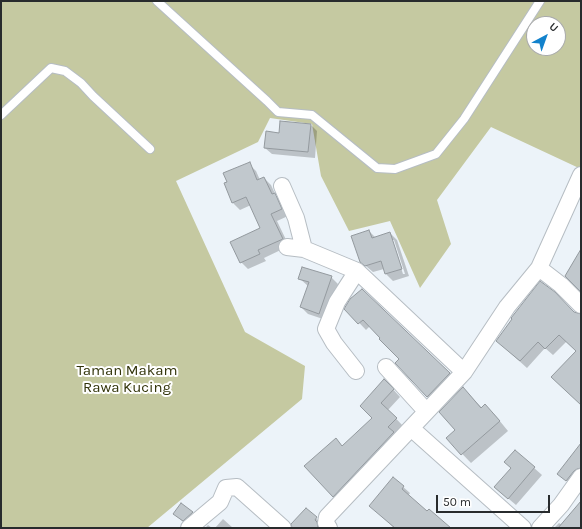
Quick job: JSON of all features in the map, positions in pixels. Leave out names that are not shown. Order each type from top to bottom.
[{"type":"street","points":[[329,528],[326,523],[327,517],[464,372],[507,307],[539,268],[581,175]]},
{"type":"street","points":[[282,186],[296,218],[304,249]]},
{"type":"street","points":[[287,247],[304,249],[357,271],[464,372]]},
{"type":"street","points":[[539,268],[562,285],[581,306]]},
{"type":"street","points":[[356,371],[334,343],[326,328],[337,302],[357,271]]},
{"type":"street","points":[[386,367],[426,411]]},
{"type":"street","points":[[411,428],[523,528]]},
{"type":"street","points":[[540,528],[561,505],[581,477]]},
{"type":"street","points":[[189,528],[220,502],[226,488],[237,487],[283,528]]},
{"type":"lane","points":[[157,1],[278,112],[312,115],[376,168],[395,169],[436,154],[464,119],[540,1]]},
{"type":"lane","points":[[1,115],[51,68],[65,71],[81,83],[150,149]]},
{"type":"green space","name":"Taman Makam Rawa Kucing","points":[[1,1],[581,1],[581,169],[491,127],[437,200],[451,244],[420,288],[390,221],[349,231],[321,176],[312,124],[270,118],[258,142],[176,181],[245,332],[305,366],[302,399],[147,528],[1,528]]},
{"type":"building","points":[[280,121],[311,124],[308,152],[264,148],[266,131],[279,133]]},
{"type":"building","points":[[250,162],[257,180],[264,177],[272,194],[275,193],[282,209],[271,214],[283,239],[258,250],[260,254],[240,263],[230,242],[260,228],[246,197],[232,203],[224,183],[227,182],[223,173]]},
{"type":"building","points":[[369,230],[372,238],[390,232],[402,269],[385,274],[381,261],[365,266],[360,262],[351,236]]},
{"type":"building","points":[[581,249],[581,292],[565,276]]},
{"type":"building","points":[[302,267],[332,276],[319,314],[300,307],[309,282],[298,279]]},
{"type":"building","points":[[540,281],[555,292],[574,312],[581,314],[581,405],[551,377],[576,351],[559,335],[545,349],[538,342],[520,361],[496,341],[512,319],[511,318]]},
{"type":"building","points":[[362,289],[450,373],[427,397],[395,363],[399,359],[379,339],[380,338],[363,320],[358,324],[344,309],[350,299]]},
{"type":"building","points":[[384,379],[394,389],[381,403],[397,418],[388,427],[394,432],[333,497],[304,466],[336,438],[342,446],[372,418],[360,406]]},
{"type":"building","points":[[463,387],[481,408],[485,404],[500,421],[461,455],[446,438],[455,430],[439,412]]},
{"type":"building","points":[[581,443],[581,468],[574,471],[566,481],[557,474]]},
{"type":"building","points":[[515,450],[535,467],[508,499],[494,487],[511,468],[504,462]]},
{"type":"building","points":[[393,477],[404,486],[402,489],[427,511],[429,509],[451,528],[395,528],[369,506]]},
{"type":"building","points":[[581,501],[581,528],[558,528]]},
{"type":"building","points":[[181,503],[193,512],[183,521],[173,514]]},
{"type":"building","points":[[306,508],[317,517],[315,520],[318,528],[292,528],[291,524]]}]
